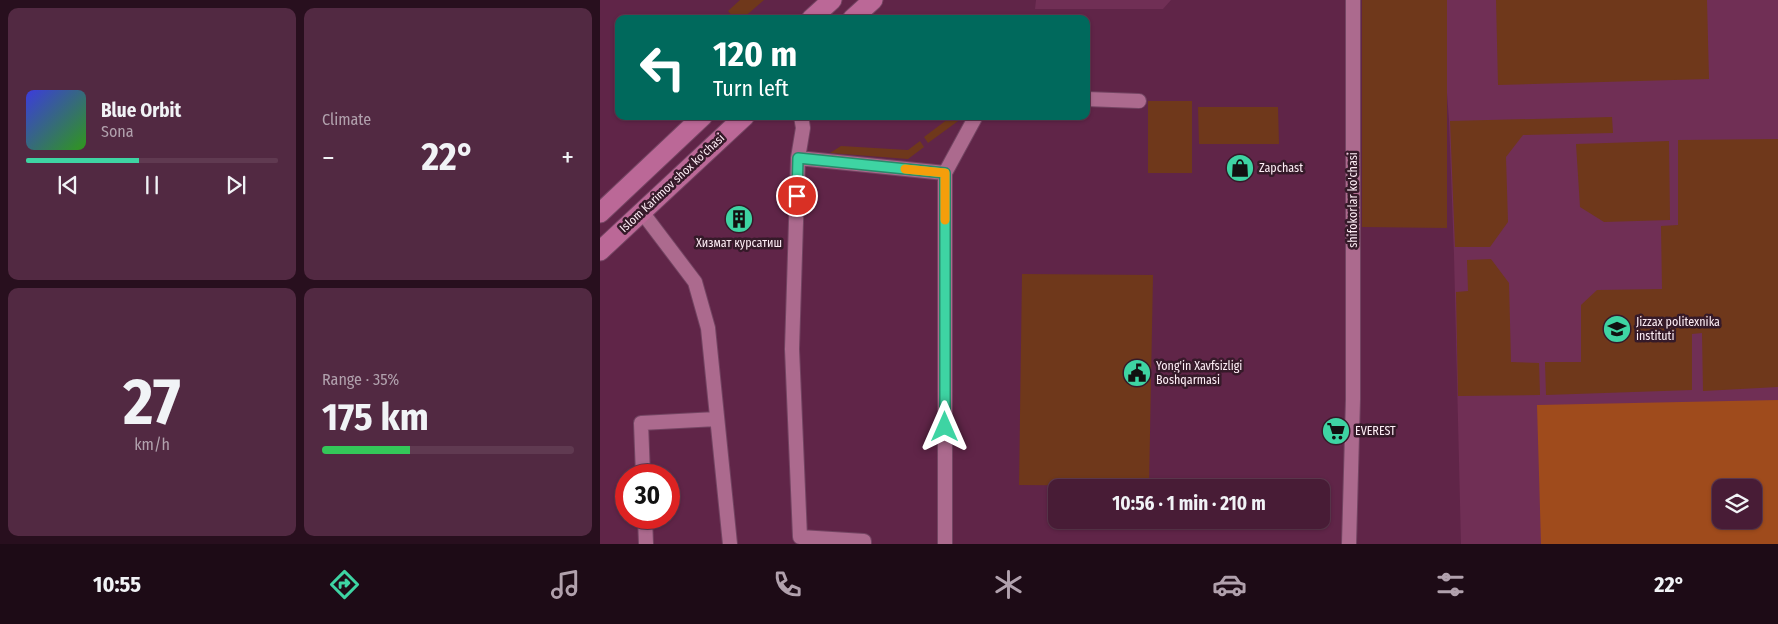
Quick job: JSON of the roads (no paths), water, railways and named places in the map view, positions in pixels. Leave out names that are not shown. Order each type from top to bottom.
[{"type":"main road","points":[[815,15],[832,0]]},
{"type":"main road","points":[[856,15],[873,0]]},
{"type":"main road","points":[[603,208],[699,120]]},
{"type":"main road","name":"Islom Karimov shox ko'chasi","points":[[603,245],[642,212],[740,120]]},
{"type":"street","name":"shifokorlar ko'chasi","points":[[1349,544],[1353,399],[1353,0]]},
{"type":"street","points":[[1090,99],[1139,101]]},
{"type":"street","points":[[802,120],[803,128],[798,158],[792,349],[800,538],[864,541],[864,544]]},
{"type":"street","points":[[945,544],[945,173],[974,120]]},
{"type":"street","points":[[798,158],[945,173]]},
{"type":"street","points":[[642,212],[695,282],[708,328],[730,544]]},
{"type":"street","points":[[643,464],[641,423],[718,419]]},
{"type":"street","points":[[645,529],[646,544]]},
{"type":"place","name":"Zapchast","points":[[1240,168]]},
{"type":"place","name":"Хизмат курсатиш","points":[[739,219]]},
{"type":"place","name":"Jizzax politexnika instituti","points":[[1617,329]]},
{"type":"place","name":"Yong'in Xavfsizligi Boshqarmasi","points":[[1137,373]]},
{"type":"place","name":"EVEREST","points":[[1336,431]]}]
